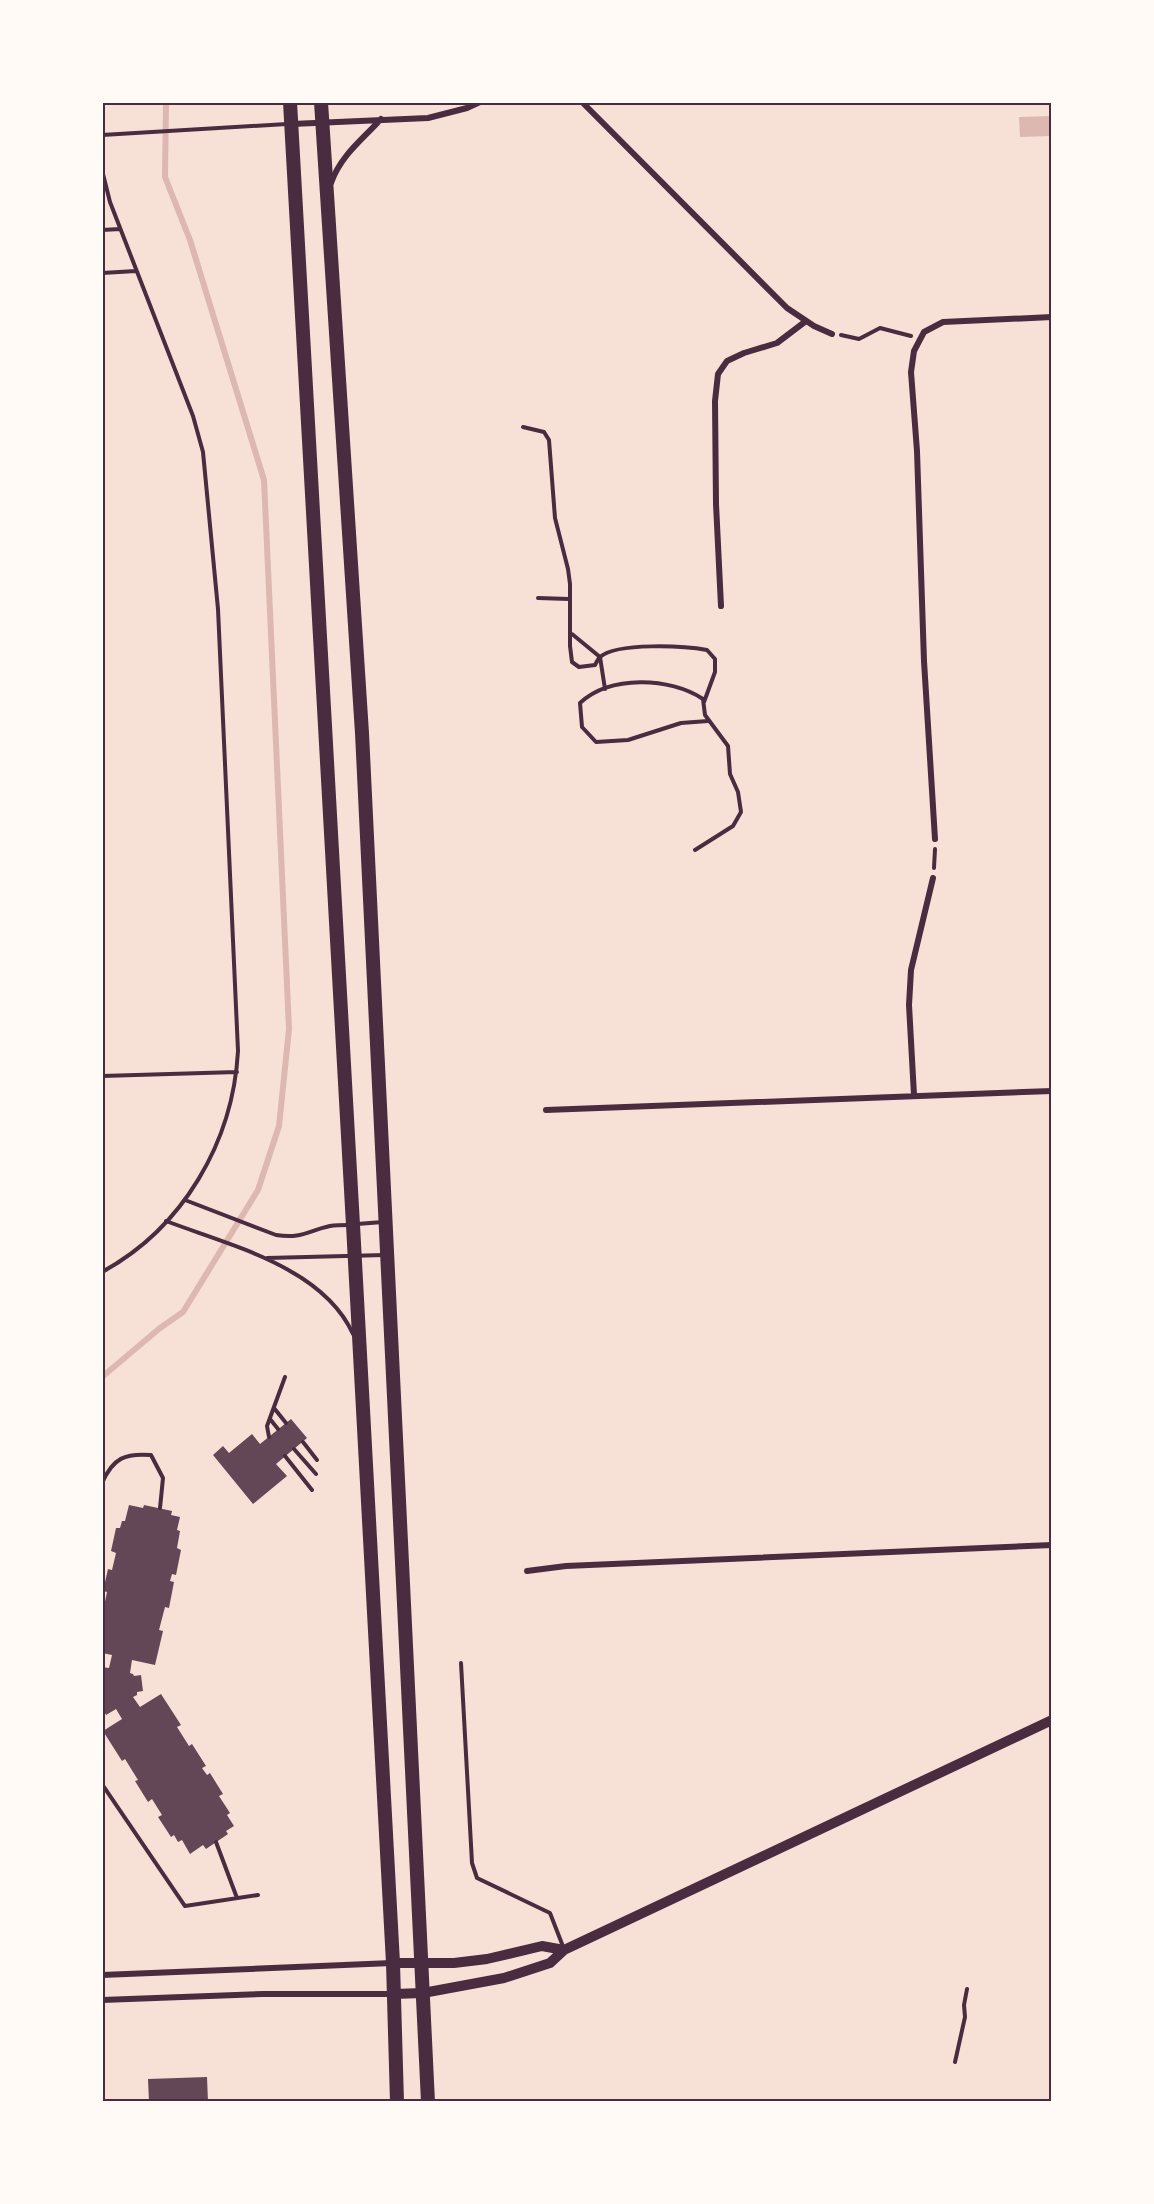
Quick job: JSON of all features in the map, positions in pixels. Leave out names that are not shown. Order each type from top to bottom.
[{"type":"main road","points":[[290,102],[393,1963],[398,2102]]},
{"type":"main road","points":[[321,102],[363,742],[428,2102]]},
{"type":"street","points":[[291,124],[428,118],[467,108],[480,102]]},
{"type":"street","points":[[582,102],[787,308],[832,334]]},
{"type":"street","points":[[326,204],[331,181],[338,166],[348,152],[382,119]]},
{"type":"street","points":[[935,839],[924,661],[916,487],[917,451],[911,372],[914,351],[924,332],[943,322],[1052,317]]},
{"type":"street","points":[[721,606],[716,504],[715,401],[718,374],[727,361],[744,352],[777,343],[806,321]]},
{"type":"street","points":[[914,1095],[909,1005],[911,970],[933,878]]},
{"type":"street","points":[[546,1110],[1052,1091]]},
{"type":"street","points":[[527,1571],[566,1566],[1052,1545]]},
{"type":"street","points":[[102,2000],[263,1994],[423,1993],[504,1978],[550,1963],[564,1950],[1052,1720]]},
{"type":"street","points":[[102,1975],[454,1962],[487,1959],[542,1946],[564,1950]]},
{"type":"lane","points":[[102,135],[291,124]]},
{"type":"lane","points":[[102,170],[105,188],[193,416],[204,452],[218,609],[238,1051],[237,1072],[224,1125],[200,1178],[154,1237],[102,1272]]},
{"type":"lane","points":[[102,230],[120,229]]},
{"type":"lane","points":[[102,273],[136,271]]},
{"type":"lane","points":[[102,1076],[237,1072]]},
{"type":"lane","points":[[185,1200],[276,1235],[290,1237],[302,1236],[329,1226],[386,1222]]},
{"type":"lane","points":[[166,1221],[266,1258],[304,1279],[343,1317],[359,1348]]},
{"type":"lane","points":[[266,1258],[354,1258],[388,1255]]},
{"type":"lane","points":[[269,1437],[267,1431],[270,1419],[285,1377]]},
{"type":"lane","points":[[274,1408],[286,1423]]},
{"type":"lane","points":[[270,1419],[278,1429]]},
{"type":"lane","points":[[303,1442],[317,1460]]},
{"type":"lane","points":[[294,1449],[316,1474]]},
{"type":"lane","points":[[102,1483],[109,1467],[122,1457],[136,1454],[151,1455],[163,1478],[160,1508]]},
{"type":"lane","points":[[285,1456],[312,1490]]},
{"type":"lane","points":[[460,1663],[472,1863],[477,1878],[550,1913],[564,1950]]},
{"type":"lane","points":[[102,1784],[185,1905],[258,1895]]},
{"type":"lane","points":[[216,1842],[237,1898]]},
{"type":"path","points":[[832,334],[859,339],[880,328],[919,340]]},
{"type":"path","points":[[523,427],[544,432],[549,440],[555,518],[568,569],[572,662],[579,667],[588,667],[595,665],[600,657],[633,647],[707,650],[715,659],[715,672],[704,703]]},
{"type":"path","points":[[538,598],[569,599]]},
{"type":"path","points":[[571,633],[600,657],[605,689]]},
{"type":"path","points":[[695,850],[733,826],[741,812],[738,792],[730,774],[728,746],[708,721],[703,699],[690,691],[667,684],[615,684],[589,695],[580,703],[582,726],[596,742],[628,740],[681,723],[708,721]]},
{"type":"path","points":[[933,878],[935,839]]},
{"type":"path","points":[[955,2062],[965,2017],[964,2005],[967,1989]]},
{"type":"shaded area","points":[[1052,116],[1052,136],[1020,137],[1019,117]]},
{"type":"building","points":[[291,1419],[307,1438],[276,1464],[287,1476],[253,1504],[213,1455],[223,1446],[229,1453],[252,1434],[260,1444]]},
{"type":"building","points":[[129,1505],[143,1508],[144,1505],[172,1511],[171,1515],[180,1517],[177,1548],[181,1550],[176,1575],[172,1574],[170,1581],[174,1582],[169,1608],[165,1607],[159,1630],[163,1631],[155,1665],[132,1660],[130,1673],[134,1676],[141,1675],[143,1691],[137,1692],[137,1695],[133,1697],[140,1707],[161,1694],[181,1725],[177,1727],[189,1746],[192,1744],[206,1766],[202,1768],[207,1775],[210,1773],[223,1794],[219,1796],[230,1813],[227,1815],[234,1826],[226,1831],[228,1834],[206,1849],[203,1845],[190,1854],[182,1840],[178,1842],[174,1835],[171,1837],[158,1817],[162,1815],[152,1799],[148,1802],[125,1759],[122,1761],[103,1731],[122,1719],[116,1709],[106,1715],[102,1707],[102,1667],[109,1668],[112,1655],[102,1653],[102,1616],[107,1592],[103,1591],[108,1569],[112,1570],[116,1553],[111,1551],[116,1528],[120,1528],[122,1521],[125,1521]]},
{"type":"building","points":[[207,2077],[208,2102],[149,2102],[148,2079]]},
{"type":"waterway","points":[[102,1377],[160,1328],[183,1312],[258,1190],[279,1126],[289,1029],[264,480],[190,240],[165,177],[166,102]]}]
